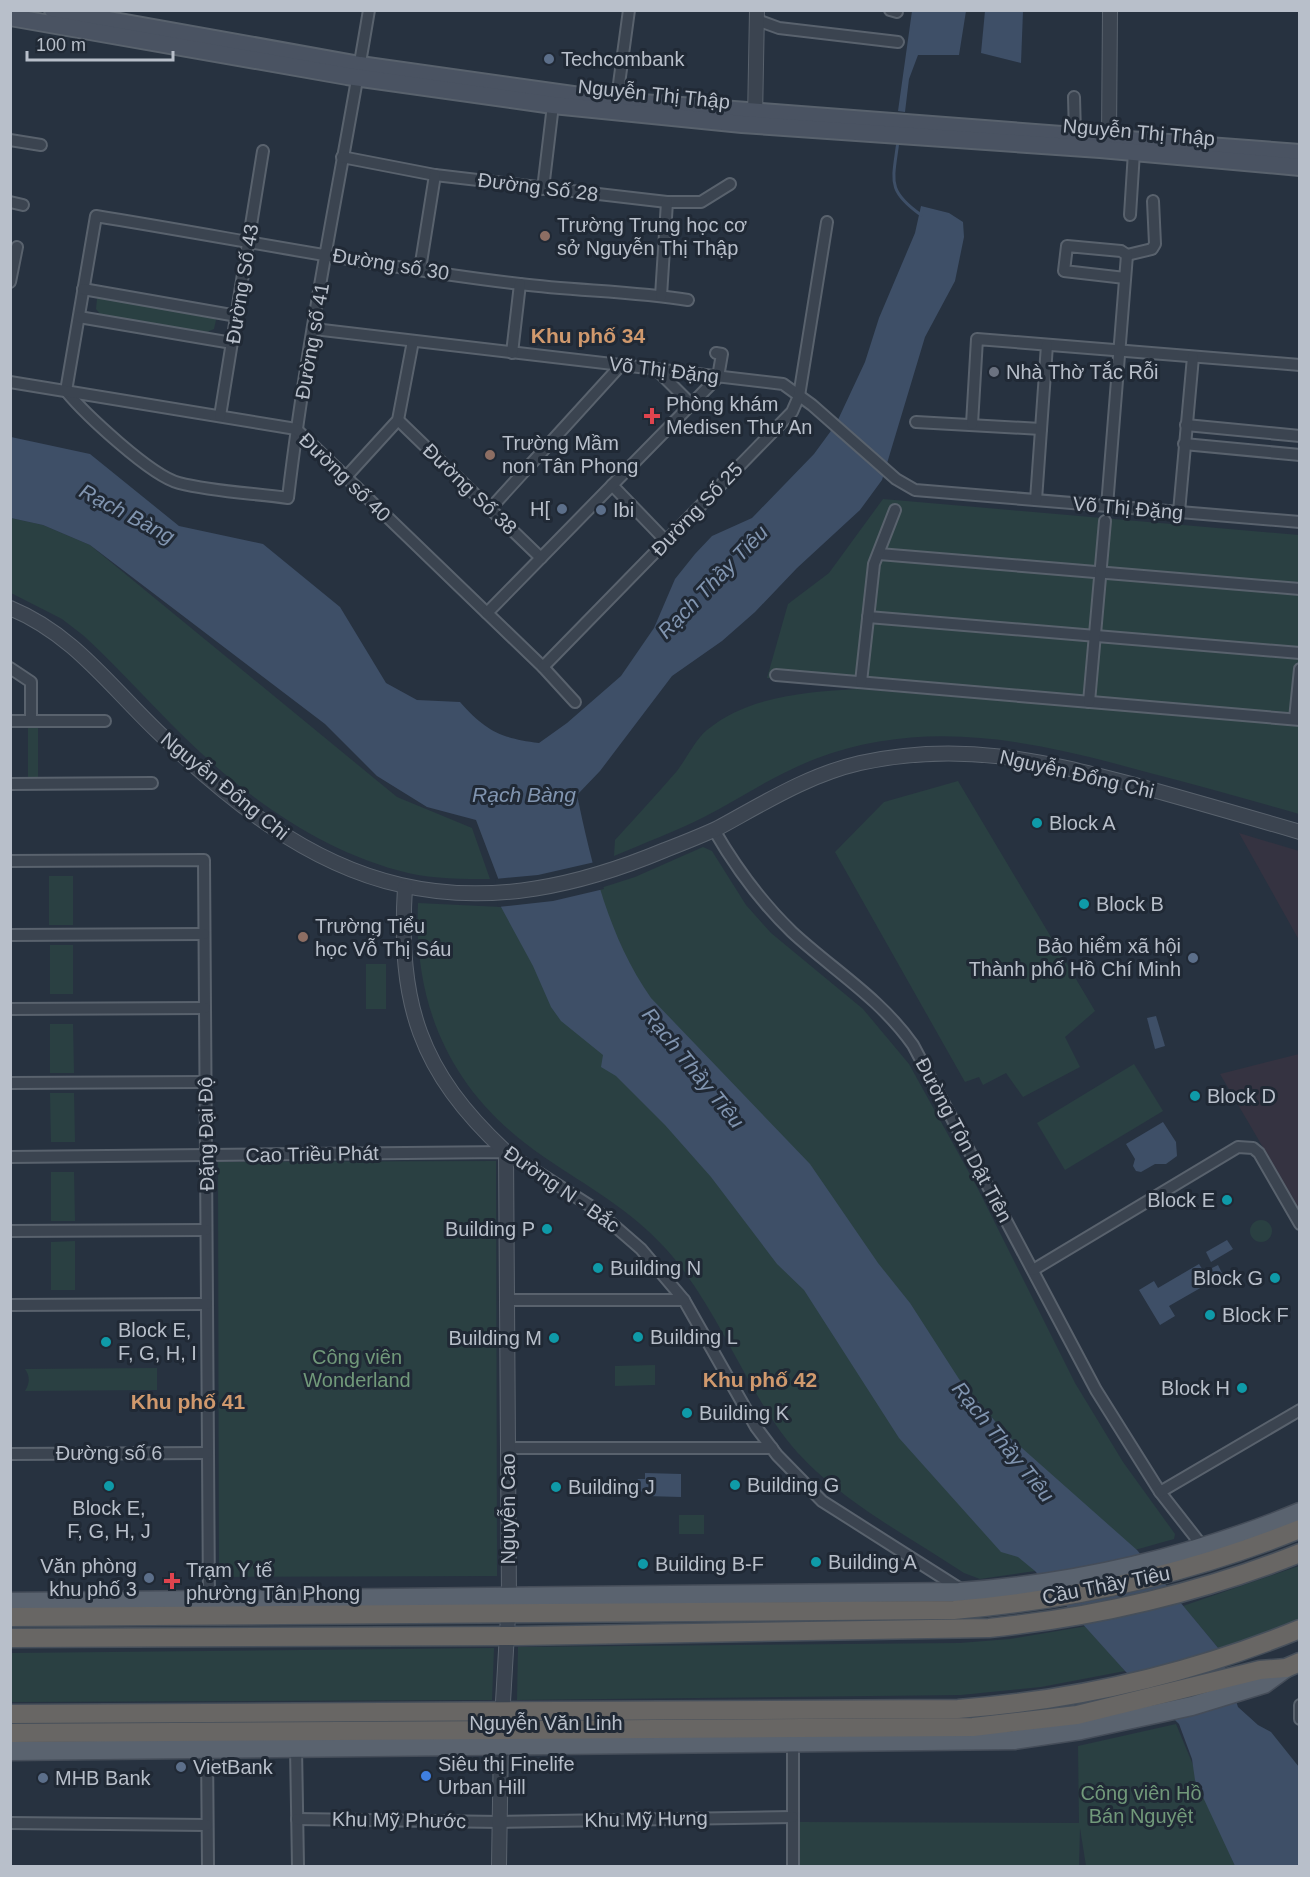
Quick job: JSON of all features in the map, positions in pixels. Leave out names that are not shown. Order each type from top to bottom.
[{"type":"highway","points":[[1201,1554],[1299,1530]]},
{"type":"highway","name":"Cầu Thầy Tiêu","points":[[506,1637],[925,1630],[1007,1626],[1124,1607],[1213,1584],[1299,1553]]},
{"type":"highway","name":"Cầu Thầy Tiêu","points":[[997,1597],[1102,1589],[1201,1554]]},
{"type":"highway","points":[[10,1617],[62,1609],[508,1606],[916,1611],[997,1597]]},
{"type":"highway","name":"Nguyễn Văn Linh","points":[[10,1714],[958,1709],[1076,1695],[1164,1676],[1250,1650],[1299,1629]]},
{"type":"highway","points":[[10,1638],[506,1637]]},
{"type":"highway","name":"Nguyễn Văn Linh","points":[[10,1733],[501,1737],[793,1736],[1079,1723],[1164,1696],[1262,1677],[1293,1665]]},
{"type":"main road","name":"Nguyễn Thị Thập","points":[[53,10],[358,71],[553,105],[616,106]]},
{"type":"main road","name":"Nguyễn Thị Thập","points":[[10,17],[124,23]]},
{"type":"main road","name":"Nguyễn Thị Thập","points":[[358,71],[616,106],[1109,143],[1299,153]]},
{"type":"main road","name":"Nguyễn Thị Thập","points":[[913,129],[1075,134],[1134,152],[1299,167]]},
{"type":"main road","points":[[1201,1554],[1299,1512]]},
{"type":"main road","points":[[508,1606],[965,1592],[997,1597]]},
{"type":"main road","points":[[10,1602],[62,1609]]},
{"type":"main road","name":"Nguyễn Văn Linh","points":[[10,1751],[296,1747],[501,1737]]},
{"type":"street","points":[[358,71],[369,10]]},
{"type":"street","points":[[1109,143],[1110,10]]},
{"type":"street","points":[[616,106],[627,11]]},
{"type":"street","points":[[755,118],[757,15],[779,28],[898,42]]},
{"type":"street","name":"Đường số 41","points":[[66,391],[82,411],[156,472],[177,483],[288,498],[296,429],[358,71]]},
{"type":"street","points":[[1074,97],[1075,134]]},
{"type":"street","points":[[543,189],[553,105]]},
{"type":"street","points":[[10,140],[41,145]]},
{"type":"street","name":"Đường Số 43","points":[[220,416],[263,151]]},
{"type":"street","points":[[1130,215],[1134,152]]},
{"type":"street","name":"Đường Số 28","points":[[342,157],[435,175],[667,202],[701,202],[730,184]]},
{"type":"street","points":[[420,269],[435,175]]},
{"type":"street","points":[[1125,278],[1064,271],[1067,246],[1121,251],[1127,255],[1152,249],[1155,244],[1153,201]]},
{"type":"street","points":[[10,202],[23,205]]},
{"type":"street","points":[[661,296],[667,202]]},
{"type":"street","name":"Đường số 30","points":[[84,289],[96,216],[520,284],[688,300]]},
{"type":"street","name":"Đường Số 25","points":[[543,667],[792,412],[799,396],[827,222]]},
{"type":"street","points":[[10,282],[17,247]]},
{"type":"street","points":[[1107,506],[1127,255]]},
{"type":"street","points":[[512,353],[520,284]]},
{"type":"street","points":[[66,391],[84,289],[237,316]]},
{"type":"street","points":[[79,317],[232,343]]},
{"type":"street","name":"Võ Thị Đặng","points":[[314,329],[783,384],[812,405],[896,479],[915,490],[1299,522]]},
{"type":"street","points":[[972,424],[977,339],[1299,365]]},
{"type":"street","points":[[346,477],[398,420],[413,341]]},
{"type":"street","points":[[1036,500],[1047,345]]},
{"type":"street","points":[[487,613],[718,376],[722,354],[716,353]]},
{"type":"street","points":[[1179,512],[1193,357]]},
{"type":"street","points":[[490,509],[621,365]]},
{"type":"street","points":[[656,369],[691,404]]},
{"type":"street","name":"Đường số 40","points":[[10,382],[296,429],[543,667],[575,702]]},
{"type":"street","name":"Đường Số 38","points":[[398,420],[541,558]]},
{"type":"street","points":[[916,422],[1041,429]]},
{"type":"street","points":[[1186,425],[1299,436]]},
{"type":"street","points":[[1184,444],[1299,454]]},
{"type":"street","points":[[612,485],[666,541]]},
{"type":"street","points":[[861,682],[874,564],[895,510]]},
{"type":"street","points":[[1089,702],[1105,521]]},
{"type":"street","points":[[879,554],[1299,589]]},
{"type":"street","name":"Nguyễn Đổng Chi","points":[[10,608],[51,629],[75,647],[155,730],[216,783],[266,822],[321,856],[353,870],[405,886],[449,892],[503,893],[543,889],[601,874],[714,830],[776,795],[839,769],[892,758],[973,753],[1004,755],[1059,765],[1299,832]]},
{"type":"street","points":[[868,617],[1299,653]]},
{"type":"street","points":[[10,668],[31,682],[31,721]]},
{"type":"street","points":[[776,675],[1297,719],[1299,669]]},
{"type":"street","points":[[10,721],[105,721]]},
{"type":"street","points":[[10,784],[152,783]]},
{"type":"street","name":"Đường Tôn Dật Tiên","points":[[714,830],[741,876],[757,895],[793,933],[865,991],[898,1024],[913,1045],[1096,1390],[1201,1554]]},
{"type":"street","name":"Đặng Đại Độ","points":[[10,861],[204,860],[209,1608]]},
{"type":"street","name":"Đường N - Bắc","points":[[405,886],[403,924],[406,984],[422,1041],[447,1088],[472,1119],[506,1152],[619,1228],[641,1249],[684,1300],[756,1427],[772,1448],[822,1501],[965,1592]]},
{"type":"street","points":[[10,935],[204,934]]},
{"type":"street","points":[[10,1009],[205,1008]]},
{"type":"street","points":[[10,1083],[205,1082]]},
{"type":"street","points":[[1033,1270],[1238,1147],[1253,1148],[1258,1152],[1299,1224]]},
{"type":"street","name":"Cao Triều Phát","points":[[10,1157],[506,1152]]},
{"type":"street","name":"Nguyễn Cao","points":[[500,1866],[501,1737],[508,1606],[506,1152]]},
{"type":"street","points":[[10,1231],[206,1230]]},
{"type":"street","points":[[507,1300],[684,1300]]},
{"type":"street","points":[[10,1305],[207,1304]]},
{"type":"street","points":[[1160,1492],[1299,1410]]},
{"type":"street","points":[[508,1448],[772,1448]]},
{"type":"street","name":"Đường số 6","points":[[10,1454],[208,1453]]},
{"type":"street","points":[[1299,1705],[1299,1719]]},
{"type":"street","points":[[793,1736],[793,1866]]},
{"type":"street","points":[[296,1747],[298,1866]]},
{"type":"street","points":[[207,1748],[208,1866]]},
{"type":"street","name":"Khu Mỹ Hưng","points":[[500,1822],[793,1817]]},
{"type":"street","name":"Khu Mỹ Phước","points":[[297,1819],[500,1822]]},
{"type":"street","points":[[10,1823],[207,1825]]},
{"type":"shaded area","points":[[1239,833],[1299,851],[1299,940]]},
{"type":"shaded area","points":[[1299,1054],[1299,1209],[1220,1074]]},
{"type":"green space","points":[[104,297],[210,314],[216,320],[214,329],[207,332],[101,315],[96,309],[97,299]]},
{"type":"green space","points":[[883,499],[1299,535],[1299,814],[1066,752],[983,738],[942,736],[900,739],[858,746],[815,759],[695,821],[614,856],[615,840],[677,771],[707,730],[741,710],[778,698],[857,689],[1195,716],[767,678],[788,604],[829,573]]},
{"type":"green space","points":[[11,518],[43,525],[90,545],[397,797],[472,828],[490,879],[428,876],[379,865],[351,854],[297,826],[246,791],[185,738],[84,636],[62,619],[11,593]]},
{"type":"green space","points":[[28,728],[38,728],[38,780],[28,780]]},
{"type":"green space","points":[[958,781],[1095,1011],[1065,1037],[1080,1067],[1023,1097],[1006,1073],[983,1085],[979,1077],[965,1082],[835,852],[884,802]]},
{"type":"green space","points":[[703,847],[712,851],[746,905],[771,933],[863,1009],[909,1064],[977,1187],[1075,1383],[1123,1462],[1175,1534],[1174,1539],[1117,1555],[1026,1463],[654,1020],[582,894],[635,877]]},
{"type":"green space","points":[[49,876],[73,876],[73,925],[49,925]]},
{"type":"green space","points":[[418,903],[501,907],[1035,1571],[980,1579],[964,1573],[870,1513],[825,1479],[805,1460],[771,1417],[700,1294],[666,1249],[623,1210],[544,1157],[513,1133],[486,1107],[463,1078],[445,1048],[432,1015],[423,980],[418,942]]},
{"type":"green space","points":[[50,945],[73,945],[73,994],[50,994]]},
{"type":"green space","points":[[366,964],[386,964],[386,1009],[366,1009]]},
{"type":"green space","points":[[50,1024],[73,1024],[74,1073],[50,1073]]},
{"type":"green space","points":[[1134,1064],[1163,1111],[1065,1170],[1037,1123]]},
{"type":"green space","points":[[50,1093],[74,1093],[75,1142],[51,1142]]},
{"type":"green space","name":"Công viên Wonderland","points":[[496,1161],[497,1576],[219,1577],[218,1162]]},
{"type":"green space","points":[[51,1172],[74,1172],[75,1221],[51,1221]]},
{"type":"green space","points":[[1261,1220],[1269,1223],[1272,1231],[1269,1239],[1261,1242],[1253,1239],[1250,1231],[1253,1223]]},
{"type":"green space","points":[[75,1241],[75,1290],[51,1290],[51,1242]]},
{"type":"green space","points":[[655,1365],[655,1385],[615,1386],[615,1366]]},
{"type":"green space","points":[[157,1368],[157,1390],[25,1391],[29,1380],[25,1369]]},
{"type":"green space","points":[[679,1515],[704,1515],[704,1534],[679,1534]]},
{"type":"green space","points":[[1299,1566],[1299,1623],[1219,1649],[1183,1606]]},
{"type":"green space","points":[[1087,1626],[1125,1671],[1041,1687],[961,1695],[517,1700],[518,1647],[960,1643],[1010,1639]]},
{"type":"green space","points":[[494,1648],[492,1700],[11,1702],[11,1653]]},
{"type":"green space","name":"Công viên Hồ Bán Nguyệt","points":[[1176,1724],[1235,1866],[1086,1866],[1080,1828],[1079,1866],[799,1866],[799,1822],[1079,1823],[1078,1746]]},
{"type":"water","points":[[912,11],[966,11],[959,55],[918,55],[909,79],[905,112],[898,111]]},
{"type":"water","points":[[985,11],[1023,11],[1021,63],[981,53]]},
{"type":"water","name":"Rạch Bàng","points":[[921,206],[949,213],[963,222],[964,237],[955,281],[925,337],[882,480],[860,510],[797,568],[755,612],[722,641],[672,676],[600,771],[577,795],[583,822],[596,875],[613,926],[636,975],[651,998],[810,1164],[878,1263],[910,1303],[959,1379],[1006,1434],[1137,1550],[1219,1649],[1238,1707],[1258,1725],[1271,1732],[1299,1767],[1299,1866],[1235,1866],[1195,1780],[1192,1759],[1179,1724],[1125,1671],[1035,1571],[1018,1557],[1001,1552],[899,1438],[804,1290],[777,1264],[711,1177],[665,1125],[616,1076],[601,1067],[603,1055],[561,1021],[551,1007],[533,966],[501,907],[498,878],[476,820],[427,807],[377,776],[325,724],[90,545],[43,525],[11,518],[11,437],[90,454],[179,526],[263,544],[340,607],[386,683],[417,700],[460,702],[478,720],[495,732],[514,739],[539,743],[567,723],[621,676],[654,628],[675,579],[695,554],[712,536],[752,518],[814,454],[836,424],[865,362],[879,318],[915,233]]},
{"type":"water","points":[[1156,1016],[1165,1046],[1155,1049],[1147,1018]]},
{"type":"water","points":[[1163,1122],[1176,1142],[1177,1156],[1166,1164],[1155,1164],[1141,1172],[1136,1171],[1133,1166],[1135,1159],[1126,1144]]},
{"type":"water","points":[[1227,1240],[1233,1249],[1211,1262],[1206,1252]]},
{"type":"water","points":[[1199,1264],[1204,1272],[1218,1265],[1223,1275],[1169,1306],[1175,1316],[1160,1325],[1139,1290],[1154,1281],[1158,1288]]},
{"type":"water","points":[[645,1473],[681,1474],[681,1497],[645,1496],[645,1492],[639,1491],[636,1483],[638,1479],[645,1479]]},
{"type":"pier","points":[[595,862],[604,889],[553,901],[498,907],[495,879],[538,875]]},
{"type":"waterway","points":[[898,141],[894,184],[902,199],[921,215]]},
{"type":"place","name":"Techcombank","points":[[549,59]]},
{"type":"place","name":"Trường Trung học cơ sở Nguyễn Thị Thập","points":[[545,236]]},
{"type":"place","name":"Nhà Thờ Tắc Rỗi","points":[[994,372]]},
{"type":"place","name":"Phòng khám Medisen Thư An","points":[[652,416]]},
{"type":"place","name":"Trường Mầm non Tân Phong","points":[[490,455]]},
{"type":"place","name":"H[","points":[[562,509]]},
{"type":"place","name":"Ibi","points":[[601,510]]},
{"type":"place","name":"Block A","points":[[1037,823]]},
{"type":"place","name":"Block B","points":[[1084,904]]},
{"type":"place","name":"Trường Tiểu học Vỗ Thị Sáu","points":[[303,937]]},
{"type":"place","name":"Bảo hiểm xã hội Thành phố Hồ Chí Minh","points":[[1193,958]]},
{"type":"place","name":"Block D","points":[[1195,1096]]},
{"type":"place","name":"Block E","points":[[1227,1200]]},
{"type":"place","name":"Building P","points":[[547,1229]]},
{"type":"place","name":"Building N","points":[[598,1268]]},
{"type":"place","name":"Block G","points":[[1275,1278]]},
{"type":"place","name":"Block F","points":[[1210,1315]]},
{"type":"place","name":"Building L","points":[[638,1337]]},
{"type":"place","name":"Building M","points":[[554,1338]]},
{"type":"place","name":"Block E, F, G, H, I","points":[[106,1342]]},
{"type":"place","name":"Block H","points":[[1242,1388]]},
{"type":"place","name":"Building K","points":[[687,1413]]},
{"type":"place","name":"Building G","points":[[735,1485]]},
{"type":"place","name":"Block E, F, G, H, J","points":[[109,1486]]},
{"type":"place","name":"Building J","points":[[556,1487]]},
{"type":"place","name":"Building A","points":[[816,1562]]},
{"type":"place","name":"Building B-F","points":[[643,1564]]},
{"type":"place","name":"Văn phòng khu phố 3","points":[[149,1578]]},
{"type":"place","name":"Trạm Y tế phường Tân Phong","points":[[172,1581]]},
{"type":"place","name":"VietBank","points":[[181,1767]]},
{"type":"place","name":"Siêu thị Finelife Urban Hill","points":[[426,1776]]},
{"type":"place","name":"MHB Bank","points":[[43,1778]]},
{"type":"district","name":"Khu phố 34","points":[[588,336]]},
{"type":"district","name":"Khu phố 42","points":[[760,1380]]},
{"type":"district","name":"Khu phố 41","points":[[188,1402]]},
{"type":"water label","name":"Rạch Thầy Tiêu","points":[[713,582]]},
{"type":"water label","name":"Rạch Thầy Tiêu","points":[[693,1068]]},
{"type":"water label","name":"Rạch Thầy Tiêu","points":[[1003,1442]]}]
